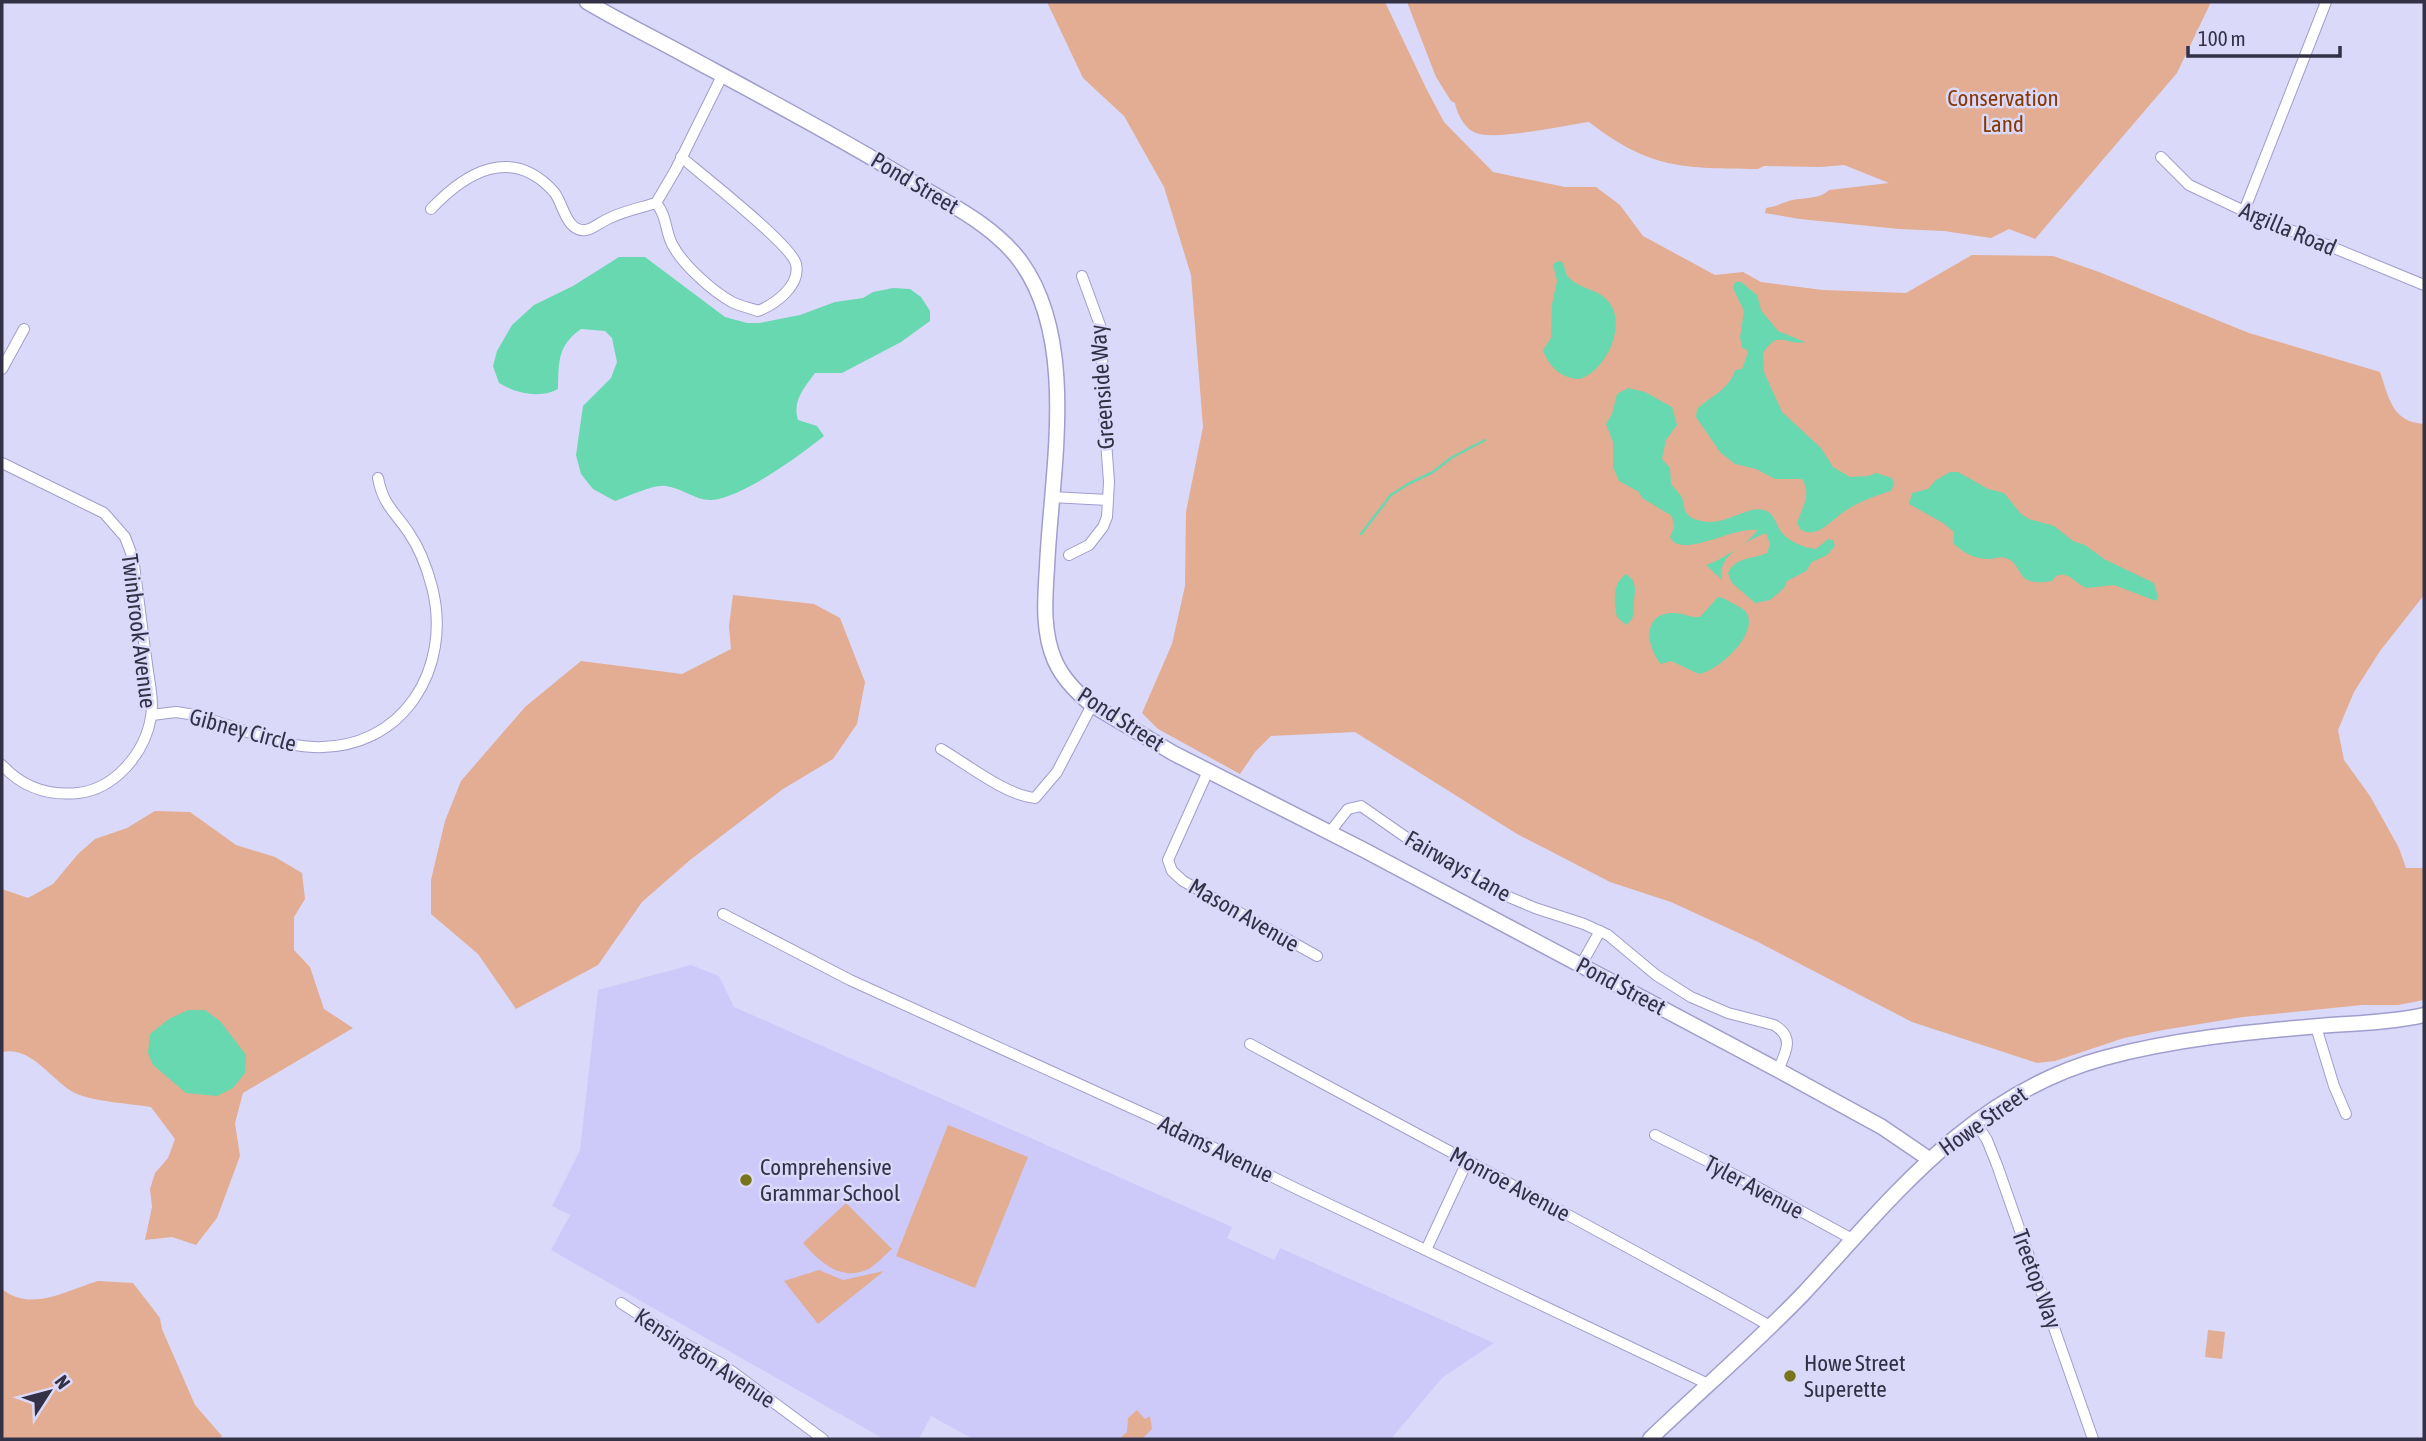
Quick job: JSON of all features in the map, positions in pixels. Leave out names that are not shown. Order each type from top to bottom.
[{"type":"street","name":"Pond Street","points":[[587,2],[835,135],[967,214],[1004,243],[1020,261],[1031,279],[1040,303],[1054,356],[1058,392],[1046,587],[1050,646],[1066,680],[1092,705],[1208,771],[1330,832],[1882,1126],[1929,1159]]},
{"type":"street","points":[[2244,211],[2326,2]]},
{"type":"street","points":[[430,209],[461,183],[490,168],[502,166],[526,170],[542,181],[556,194],[569,222],[578,229],[586,230],[610,217],[656,203],[722,76]]},
{"type":"street","points":[[656,203],[663,211],[671,243],[682,260],[732,302],[758,311],[775,304],[795,278],[797,265],[790,251],[681,157]]},
{"type":"street","name":"Argilla Road","points":[[2161,157],[2189,185],[2244,211],[2424,285]]},
{"type":"street","name":"Greenside Way","points":[[1069,555],[1081,550],[1099,534],[1107,516],[1109,482],[1101,328],[1082,276]]},
{"type":"street","points":[[4,362],[24,329]]},
{"type":"street","name":"Twinbrook Avenue","points":[[2,463],[104,513],[125,537],[134,558],[152,715],[141,747],[127,767],[118,775],[86,792],[62,794],[39,791],[18,780],[2,765]]},
{"type":"street","name":"Gibney Circle","points":[[152,715],[176,712],[196,715],[278,742],[313,747],[351,743],[386,726],[401,714],[419,692],[432,666],[437,647],[437,608],[424,562],[409,532],[390,510],[381,492],[378,478]]},
{"type":"street","points":[[1051,497],[1108,500]]},
{"type":"street","points":[[942,749],[1007,788],[1035,798],[1056,772],[1092,705]]},
{"type":"street","name":"Mason Avenue","points":[[1208,771],[1170,853],[1168,860],[1172,871],[1184,881],[1317,956]]},
{"type":"street","name":"Fairways Lane","points":[[1330,832],[1348,809],[1361,806],[1430,854],[1484,884],[1524,904],[1600,931],[1656,975],[1691,997],[1782,1030],[1788,1040],[1788,1046],[1778,1070]]},
{"type":"street","name":"Adams Avenue","points":[[723,914],[850,980],[1156,1119],[1708,1384]]},
{"type":"street","points":[[1581,965],[1600,931]]},
{"type":"street","name":"Howe Street","points":[[1650,1439],[1770,1326],[1929,1159],[1975,1121],[2040,1082],[2102,1059],[2165,1044],[2209,1037],[2388,1022],[2424,1015]]},
{"type":"street","points":[[2316,1027],[2334,1086],[2346,1114]]},
{"type":"street","name":"Monroe Avenue","points":[[1250,1044],[1606,1234],[1770,1326]]},
{"type":"street","name":"Treetop Way","points":[[1975,1121],[1987,1140],[1997,1165],[2092,1439]]},
{"type":"street","name":"Tyler Avenue","points":[[1655,1135],[1852,1239]]},
{"type":"street","points":[[1426,1250],[1467,1162]]},
{"type":"street","name":"Kensington Avenue","points":[[621,1303],[678,1340],[722,1363],[823,1439]]},
{"type":"shaded area","points":[[619,257],[645,257],[725,317],[747,323],[800,315],[835,302],[863,298],[873,292],[893,288],[910,289],[921,297],[930,311],[930,321],[901,342],[842,373],[815,373],[800,395],[798,420],[817,426],[824,436],[754,484],[739,492],[712,500],[700,499],[672,487],[661,486],[615,501],[593,489],[581,474],[576,455],[583,406],[611,378],[617,362],[612,338],[605,331],[581,329],[573,335],[561,355],[558,389],[544,394],[528,394],[505,387],[499,383],[493,366],[497,351],[512,325],[534,305],[573,286]]},
{"type":"shaded area","points":[[1559,261],[1571,280],[1607,300],[1616,320],[1615,335],[1607,354],[1594,371],[1580,379],[1567,377],[1557,371],[1543,350],[1551,338],[1552,304],[1557,281],[1553,264]]},
{"type":"shaded area","points":[[1735,282],[1741,282],[1757,295],[1761,310],[1778,331],[1805,342],[1774,341],[1763,353],[1764,372],[1782,412],[1821,448],[1833,467],[1850,477],[1876,473],[1892,478],[1894,484],[1891,491],[1856,505],[1813,532],[1801,530],[1797,523],[1806,496],[1802,479],[1775,479],[1756,469],[1735,464],[1720,452],[1696,417],[1697,409],[1729,382],[1735,370],[1742,369],[1748,353],[1742,348],[1740,337],[1744,311],[1733,288]]},
{"type":"shaded area","points":[[1628,388],[1645,392],[1672,407],[1677,425],[1666,440],[1662,459],[1670,468],[1671,484],[1682,497],[1685,511],[1690,517],[1712,522],[1757,509],[1764,510],[1772,516],[1783,534],[1796,543],[1816,549],[1828,539],[1833,540],[1835,546],[1827,555],[1812,562],[1806,571],[1787,581],[1784,588],[1770,600],[1755,603],[1732,583],[1728,573],[1740,561],[1767,553],[1770,544],[1766,533],[1737,548],[1757,530],[1747,530],[1696,544],[1676,543],[1670,537],[1674,527],[1672,516],[1619,481],[1613,467],[1613,442],[1606,424],[1612,414],[1617,394]]},
{"type":"shaded area","points":[[1950,472],[1958,472],[1988,489],[2004,493],[2021,514],[2029,519],[2054,526],[2104,559],[2154,583],[2158,597],[2156,601],[2114,585],[2087,588],[2065,575],[2056,576],[2052,581],[2031,581],[2025,579],[2012,561],[2006,558],[1984,559],[1966,553],[1954,544],[1954,532],[1909,504],[1912,493],[1928,489],[1936,480]]},
{"type":"shaded area","points":[[1734,551],[1721,571],[1722,580],[1706,565]]},
{"type":"shaded area","points":[[1626,574],[1633,581],[1635,592],[1633,616],[1626,625],[1617,617],[1615,599],[1618,583]]},
{"type":"shaded area","points":[[1718,597],[1741,608],[1747,614],[1747,632],[1734,651],[1716,666],[1699,674],[1671,661],[1661,664],[1650,640],[1651,625],[1656,619],[1672,613],[1700,617]]},
{"type":"shaded area","name":"Comprehensive Grammar School","points":[[691,965],[719,976],[734,1007],[1232,1227],[1227,1238],[1274,1260],[1280,1248],[1494,1343],[1442,1378],[1391,1439],[973,1439],[931,1416],[919,1439],[884,1439],[551,1250],[570,1215],[552,1206],[580,1150],[598,990]]},
{"type":"shaded area","points":[[188,1010],[205,1010],[220,1021],[246,1055],[245,1073],[233,1088],[217,1096],[186,1093],[153,1065],[148,1053],[150,1034],[169,1019]]},
{"type":"green space","points":[[1047,2],[1385,2],[1444,122],[1493,172],[1565,187],[1596,187],[1620,205],[1643,236],[1715,275],[1743,272],[1761,282],[1823,290],[1906,293],[1972,255],[2053,256],[2249,333],[2380,372],[2389,399],[2398,414],[2405,419],[2424,424],[2424,595],[2380,651],[2354,692],[2338,730],[2344,760],[2370,796],[2399,848],[2406,868],[2424,868],[2424,1000],[2398,1005],[2362,1005],[2243,1017],[2163,1030],[2124,1038],[2055,1061],[2037,1063],[1912,1022],[1758,942],[1671,902],[1610,882],[1517,834],[1355,732],[1271,736],[1255,752],[1240,774],[1158,729],[1142,713],[1172,644],[1185,586],[1186,512],[1203,427],[1191,275],[1164,187],[1124,116],[1083,78]]},
{"type":"green space","name":"Conservation Land","points":[[1407,2],[2211,2],[2177,73],[2035,239],[2009,229],[1991,238],[1944,231],[1800,219],[1765,213],[1766,208],[1815,197],[1829,190],[1889,183],[1844,165],[1764,166],[1758,169],[1709,168],[1669,163],[1631,149],[1589,122],[1514,134],[1476,133],[1462,121],[1455,103],[1436,77]]},
{"type":"green space","points":[[733,595],[814,604],[840,618],[865,682],[857,724],[833,759],[783,789],[690,860],[642,902],[598,965],[516,1009],[478,954],[431,914],[431,880],[445,821],[461,781],[525,707],[581,661],[682,674],[731,649],[729,626]]},
{"type":"green space","points":[[155,811],[190,812],[236,845],[275,857],[302,873],[305,899],[294,917],[294,950],[310,967],[324,1009],[353,1028],[243,1093],[235,1123],[240,1156],[217,1218],[196,1245],[172,1237],[145,1240],[152,1207],[150,1189],[155,1173],[168,1158],[175,1139],[151,1107],[82,1096],[66,1088],[23,1054],[2,1052],[2,889],[28,898],[53,884],[78,854],[95,839],[127,828]]},
{"type":"green space","points":[[948,1125],[1028,1157],[975,1288],[896,1256]]},
{"type":"green space","points":[[846,1203],[892,1249],[873,1266],[856,1273],[830,1267],[803,1243]]},
{"type":"green space","points":[[819,1270],[843,1280],[884,1271],[818,1324],[784,1281]]},
{"type":"green space","points":[[98,1281],[133,1283],[160,1318],[162,1329],[195,1405],[222,1436],[219,1439],[2,1439],[2,1289],[13,1296],[37,1299],[62,1294]]},
{"type":"green space","points":[[2208,1330],[2225,1332],[2222,1359],[2205,1357]]},
{"type":"green space","points":[[1137,1410],[1145,1419],[1150,1416],[1152,1429],[1142,1439],[1119,1439],[1127,1432],[1128,1418]]},
{"type":"waterway","points":[[1361,534],[1391,495],[1485,440]]},
{"type":"place","name":"Comprehensive Grammar School","points":[[746,1180]]},
{"type":"place","name":"Howe Street Superette","points":[[1790,1376]]}]
